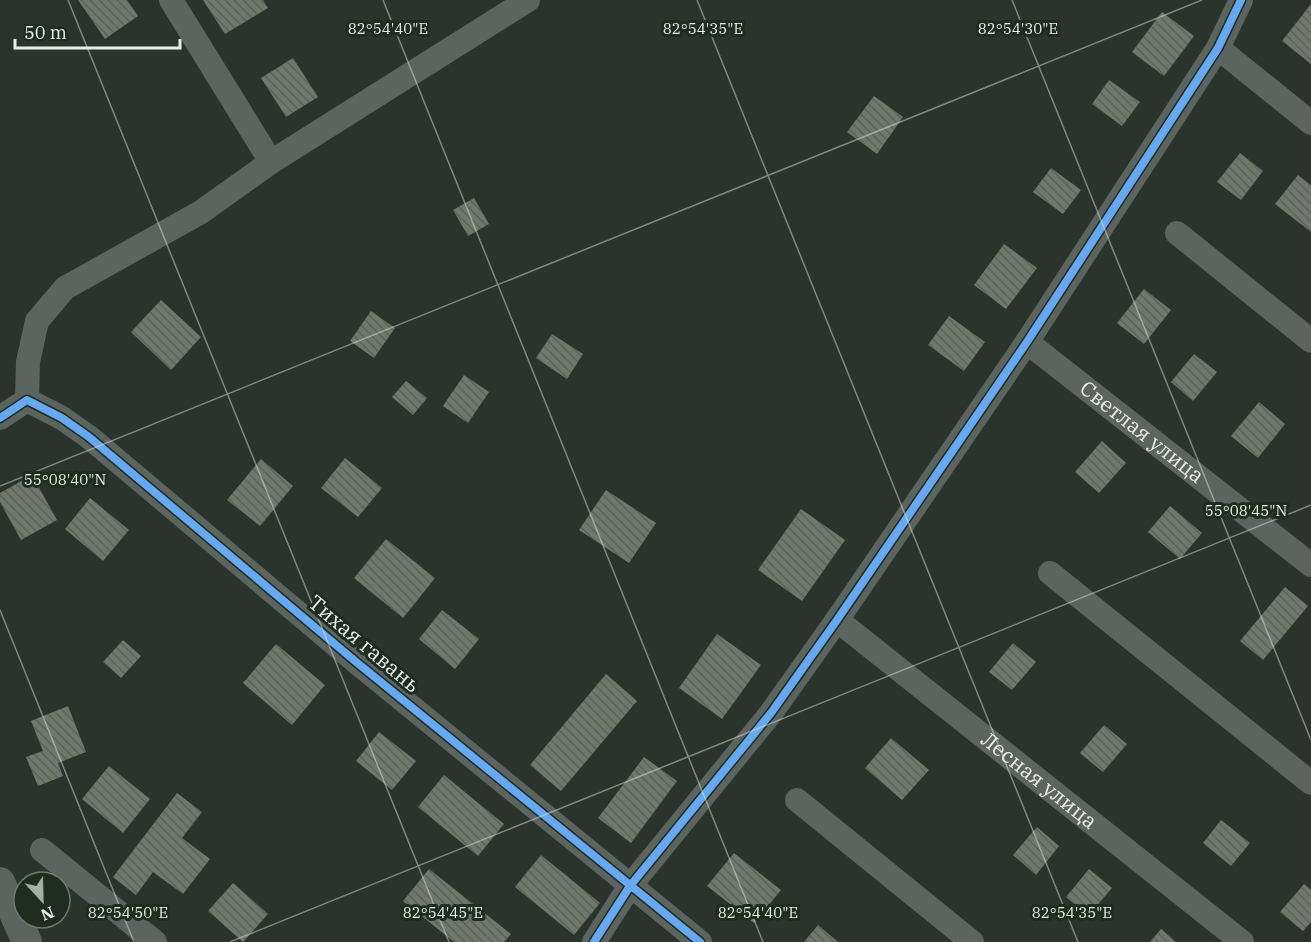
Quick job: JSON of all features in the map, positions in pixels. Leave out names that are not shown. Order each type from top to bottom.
[{"type":"street","points":[[171,0],[271,162]]},
{"type":"street","points":[[594,942],[630,886],[771,713],[1028,342],[1218,48],[1241,0]]},
{"type":"street","points":[[0,418],[27,400],[28,362],[37,321],[65,288],[201,212],[271,162],[523,2]]},
{"type":"street","points":[[1218,48],[1311,123]]},
{"type":"street","points":[[1177,233],[1311,341]]},
{"type":"street","name":"Светлая улица","points":[[1028,342],[1311,565]]},
{"type":"street","name":"Тихая гавань","points":[[27,400],[62,418],[89,437],[355,661],[700,942]]},
{"type":"street","points":[[1050,573],[1311,783]]},
{"type":"street","name":"Лесная улица","points":[[837,620],[1242,942]]},
{"type":"street","points":[[797,800],[972,942]]},
{"type":"street","points":[[42,850],[155,942]]},
{"type":"street","points":[[0,882],[27,942]]},
{"type":"building","points":[[78,0],[127,0],[138,16],[105,39]]},
{"type":"building","points":[[203,0],[263,0],[268,8],[225,34]]},
{"type":"building","points":[[1311,4],[1311,64],[1282,41]]},
{"type":"building","points":[[1162,12],[1194,36],[1164,76],[1132,52]]},
{"type":"building","points":[[293,58],[318,97],[286,117],[261,78]]},
{"type":"building","points":[[1109,80],[1140,102],[1122,126],[1092,104]]},
{"type":"building","points":[[874,96],[903,117],[877,154],[847,132]]},
{"type":"building","points":[[1240,153],[1263,171],[1241,200],[1217,182]]},
{"type":"building","points":[[1051,168],[1081,190],[1063,214],[1033,192]]},
{"type":"building","points":[[1298,175],[1311,185],[1311,232],[1275,204]]},
{"type":"building","points":[[474,198],[489,224],[468,236],[453,210]]},
{"type":"building","points":[[1004,244],[1037,268],[1006,309],[974,285]]},
{"type":"building","points":[[1144,289],[1171,310],[1144,344],[1117,323]]},
{"type":"building","points":[[161,300],[201,337],[171,370],[131,332]]},
{"type":"building","points":[[371,311],[395,328],[374,358],[350,341]]},
{"type":"building","points":[[949,316],[985,342],[964,371],[928,345]]},
{"type":"building","points":[[552,334],[583,354],[567,379],[536,358]]},
{"type":"building","points":[[1194,354],[1217,372],[1193,401],[1171,382]]},
{"type":"building","points":[[464,375],[489,392],[468,423],[443,406]]},
{"type":"building","points":[[406,381],[427,398],[413,415],[392,397]]},
{"type":"building","points":[[1259,402],[1285,424],[1258,458],[1231,436]]},
{"type":"building","points":[[1102,441],[1126,463],[1099,493],[1075,472]]},
{"type":"building","points":[[345,458],[382,488],[358,517],[321,488]]},
{"type":"building","points":[[261,459],[293,486],[260,526],[227,500]]},
{"type":"building","points":[[32,475],[57,520],[21,540],[0,502],[0,493]]},
{"type":"building","points":[[606,490],[656,523],[629,563],[579,530]]},
{"type":"building","points":[[90,498],[129,530],[103,561],[65,529]]},
{"type":"building","points":[[1170,506],[1202,533],[1180,559],[1148,532]]},
{"type":"building","points":[[801,509],[845,540],[802,601],[758,570]]},
{"type":"building","points":[[386,539],[435,578],[403,618],[354,578]]},
{"type":"building","points":[[1285,587],[1308,606],[1263,660],[1240,641]]},
{"type":"building","points":[[442,610],[479,639],[455,669],[419,639]]},
{"type":"building","points":[[717,634],[761,665],[722,719],[679,688]]},
{"type":"building","points":[[123,640],[141,656],[121,678],[103,662]]},
{"type":"building","points":[[1013,643],[1036,662],[1012,690],[989,672]]},
{"type":"building","points":[[276,644],[325,685],[292,725],[243,683]]},
{"type":"building","points":[[606,674],[637,701],[561,791],[530,765]]},
{"type":"building","points":[[68,706],[86,752],[58,763],[63,776],[38,786],[26,757],[43,751],[31,721]]},
{"type":"building","points":[[1104,725],[1127,744],[1103,772],[1080,753]]},
{"type":"building","points":[[379,732],[416,761],[392,790],[356,761]]},
{"type":"building","points":[[891,738],[929,770],[902,800],[865,768]]},
{"type":"building","points":[[644,757],[677,781],[631,843],[598,818]]},
{"type":"building","points":[[109,766],[150,799],[123,833],[82,799]]},
{"type":"building","points":[[444,775],[504,824],[478,856],[418,807]]},
{"type":"building","points":[[177,793],[202,812],[182,838],[210,859],[183,894],[153,872],[136,895],[113,877]]},
{"type":"building","points":[[1221,820],[1250,843],[1231,866],[1203,843]]},
{"type":"building","points":[[1037,827],[1059,846],[1036,875],[1013,855]]},
{"type":"building","points":[[734,853],[781,890],[754,923],[707,886]]},
{"type":"building","points":[[541,855],[600,903],[574,935],[515,887]]},
{"type":"building","points":[[429,869],[511,934],[504,942],[454,942],[403,901]]},
{"type":"building","points":[[1089,869],[1112,888],[1088,916],[1066,897]]},
{"type":"building","points":[[233,883],[268,914],[243,942],[208,911]]},
{"type":"building","points":[[1304,884],[1311,890],[1311,922],[1303,931],[1280,912]]},
{"type":"building","points":[[818,925],[838,942],[804,942]]},
{"type":"building","points":[[1161,929],[1176,942],[1150,942]]},
{"type":"cycle path","points":[[594,942],[630,886],[771,713],[837,620],[1027,342],[1218,48],[1241,0]]},
{"type":"cycle path","points":[[0,418],[27,400],[62,418],[89,437],[355,661],[700,942]]}]
